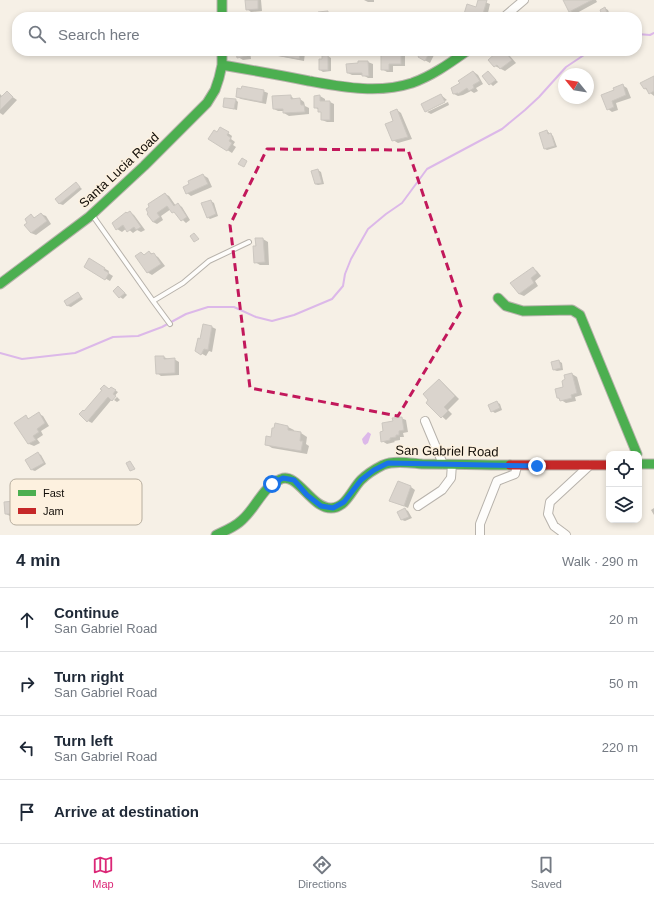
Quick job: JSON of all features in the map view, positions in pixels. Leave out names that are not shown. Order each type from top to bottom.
[{"type":"street","points":[[222,0],[222,12]]},
{"type":"street","points":[[510,12],[524,0]]},
{"type":"street","name":"Santa Lucia Road","points":[[0,284],[91,214],[144,166],[207,103],[215,90],[222,65],[222,56]]},
{"type":"street","points":[[222,65],[337,86],[377,89],[390,88],[411,83],[434,72],[459,56]]},
{"type":"street","points":[[498,298],[506,306],[523,311],[572,310],[580,315],[636,451]]},
{"type":"street","points":[[425,421],[443,464]]},
{"type":"street","points":[[642,462],[654,464]]},
{"type":"street","name":"San Gabriel Road","points":[[216,535],[230,529],[243,520],[272,484],[283,478],[294,480],[307,495],[321,506],[333,508],[344,502],[361,480],[374,470],[388,463],[517,466],[606,465]]},
{"type":"street","points":[[418,506],[442,490],[451,478],[452,464]]},
{"type":"street","points":[[566,535],[554,526],[548,514],[550,502],[590,465]]},
{"type":"street","points":[[480,535],[480,524],[497,481],[515,474],[517,466]]},
{"type":"lane","points":[[91,214],[170,324]]},
{"type":"lane","points":[[154,301],[183,283],[210,261],[249,242]]},
{"type":"highlighted area","points":[[267,149],[408,150],[462,309],[398,416],[250,388],[230,225]]},
{"type":"shaded area","points":[[368,432],[371,434],[368,443],[365,445],[362,439]]},
{"type":"building","points":[[245,0],[258,0],[258,9],[246,10]]},
{"type":"building","points":[[478,0],[487,0],[483,12],[465,12],[467,4],[476,7]]},
{"type":"building","points":[[563,0],[592,0],[569,12]]},
{"type":"building","points":[[605,7],[607,12],[601,12],[600,10]]},
{"type":"building","points":[[237,56],[247,56],[237,58]]},
{"type":"building","points":[[282,56],[300,56],[299,59]]},
{"type":"building","points":[[322,56],[328,56],[328,70],[319,70],[319,59],[322,59]]},
{"type":"building","points":[[381,56],[401,56],[401,64],[389,64],[389,70],[381,70]]},
{"type":"building","points":[[418,56],[428,56],[425,61]]},
{"type":"building","points":[[492,56],[508,56],[512,60],[500,69],[497,65],[494,67],[488,60]]},
{"type":"building","points":[[358,61],[368,61],[369,76],[362,76],[362,73],[347,73],[346,64],[358,63]]},
{"type":"building","points":[[473,71],[480,81],[473,85],[474,88],[469,91],[467,88],[458,94],[453,94],[451,88],[460,83],[458,81]]},
{"type":"building","points":[[488,71],[496,80],[489,85],[482,76]]},
{"type":"building","points":[[654,76],[654,91],[649,94],[646,88],[644,89],[640,83]]},
{"type":"building","points":[[623,84],[626,95],[612,101],[614,107],[607,110],[601,95],[614,90],[613,88]]},
{"type":"building","points":[[242,86],[264,90],[262,102],[236,97],[237,88],[241,89]]},
{"type":"building","points":[[7,91],[13,97],[0,110],[0,98]]},
{"type":"building","points":[[441,94],[445,102],[425,112],[421,104]]},
{"type":"building","points":[[291,95],[291,99],[300,98],[301,105],[304,105],[305,112],[283,113],[283,109],[273,109],[272,96]]},
{"type":"building","points":[[320,95],[320,101],[330,101],[330,120],[321,120],[321,112],[318,112],[318,108],[314,108],[314,96]]},
{"type":"building","points":[[224,98],[236,99],[234,109],[223,107]]},
{"type":"building","points":[[397,109],[408,137],[392,141],[385,124],[393,121],[390,112]]},
{"type":"building","points":[[220,127],[229,132],[227,135],[231,138],[229,141],[232,143],[227,151],[208,139],[214,130],[217,132]]},
{"type":"building","points":[[547,130],[548,134],[551,133],[555,146],[544,149],[539,133]]},
{"type":"building","points":[[242,158],[247,161],[244,167],[238,164]]},
{"type":"building","points":[[318,169],[322,183],[315,184],[311,171]]},
{"type":"building","points":[[203,174],[208,184],[186,194],[183,187],[189,184],[188,181]]},
{"type":"building","points":[[76,182],[80,187],[59,204],[55,199]]},
{"type":"building","points":[[165,193],[174,206],[178,203],[187,217],[181,221],[167,206],[157,213],[160,217],[153,222],[147,214],[146,209],[149,207],[148,204]]},
{"type":"building","points":[[211,200],[216,214],[207,218],[201,203]]},
{"type":"building","points":[[130,211],[141,227],[136,230],[134,227],[127,232],[123,225],[116,230],[112,223],[126,212],[127,213]]},
{"type":"building","points":[[41,213],[47,221],[31,233],[24,225],[27,223],[25,219],[31,214],[34,218]]},
{"type":"building","points":[[194,233],[199,239],[194,242],[190,236]]},
{"type":"building","points":[[255,238],[263,238],[265,262],[254,263],[253,246],[256,246]]},
{"type":"building","points":[[149,251],[151,254],[154,253],[161,264],[147,273],[135,256],[141,252],[144,255]]},
{"type":"building","points":[[89,258],[105,268],[104,270],[109,273],[105,280],[84,267]]},
{"type":"building","points":[[533,267],[537,273],[531,278],[534,283],[519,294],[510,283]]},
{"type":"building","points":[[118,286],[125,293],[119,298],[113,291]]},
{"type":"building","points":[[78,292],[81,297],[67,306],[64,301]]},
{"type":"building","points":[[203,324],[212,326],[208,350],[204,349],[201,355],[195,351],[198,338],[200,339]]},
{"type":"building","points":[[155,356],[164,356],[164,359],[175,358],[175,373],[156,374]]},
{"type":"building","points":[[559,360],[561,368],[553,370],[551,362]]},
{"type":"building","points":[[572,373],[577,393],[571,395],[572,398],[560,401],[559,398],[557,398],[555,389],[563,387],[562,381],[565,379],[564,375]]},
{"type":"building","points":[[439,379],[455,396],[444,407],[448,411],[441,418],[426,403],[428,400],[423,394]]},
{"type":"building","points":[[104,385],[109,389],[111,387],[116,390],[113,394],[116,396],[112,401],[108,397],[87,422],[79,414],[83,410],[84,411],[102,390],[100,389]]},
{"type":"building","points":[[497,401],[500,408],[491,412],[488,405]]},
{"type":"building","points":[[39,412],[45,423],[37,429],[39,432],[33,436],[36,440],[28,444],[14,423],[26,415],[28,419]]},
{"type":"building","points":[[402,417],[404,430],[399,431],[399,435],[396,435],[396,437],[381,442],[380,432],[383,431],[382,423],[393,421],[392,418]]},
{"type":"building","points":[[275,423],[288,426],[288,430],[301,432],[300,441],[303,441],[301,451],[265,445],[266,436],[271,437],[272,428],[274,428]]},
{"type":"building","points":[[38,452],[44,463],[31,470],[25,460]]},
{"type":"building","points":[[130,461],[135,469],[130,471],[126,463]]},
{"type":"building","points":[[398,481],[411,486],[404,506],[389,501]]},
{"type":"building","points":[[10,501],[10,514],[5,514],[4,502]]},
{"type":"building","points":[[405,508],[409,517],[401,520],[397,512]]},
{"type":"waterway","points":[[642,34],[650,35],[654,33]]},
{"type":"waterway","points":[[0,353],[22,359],[75,353],[113,337],[138,336],[162,327],[186,314],[208,307],[234,307],[256,317],[272,321],[294,315],[332,299],[343,286],[345,274],[351,259],[368,229],[402,203],[427,169],[502,129],[539,97],[566,67],[582,56]]},
{"type":"traffic: fast","points":[[222,0],[222,12]]},
{"type":"traffic: fast","points":[[0,284],[89,217],[144,166],[207,103],[215,90],[219,78],[222,65],[222,56]]},
{"type":"traffic: fast","points":[[222,65],[335,85],[373,89],[412,83],[427,77],[460,56]]},
{"type":"traffic: fast","points":[[498,298],[506,306],[523,311],[572,310],[580,315],[636,451]]},
{"type":"traffic: fast","points":[[216,535],[230,529],[239,522],[247,515],[264,492],[275,482],[281,479],[287,478],[293,481],[317,502],[331,508],[345,502],[361,480],[377,468],[387,463],[402,462],[422,464],[510,465]]},
{"type":"traffic: fast","points":[[642,464],[654,464]]},
{"type":"traffic: jam","points":[[510,465],[606,465]]},
{"type":"route","points":[[272,484],[283,478],[294,480],[307,495],[321,506],[333,508],[344,502],[361,480],[374,470],[388,463],[537,466]]}]
